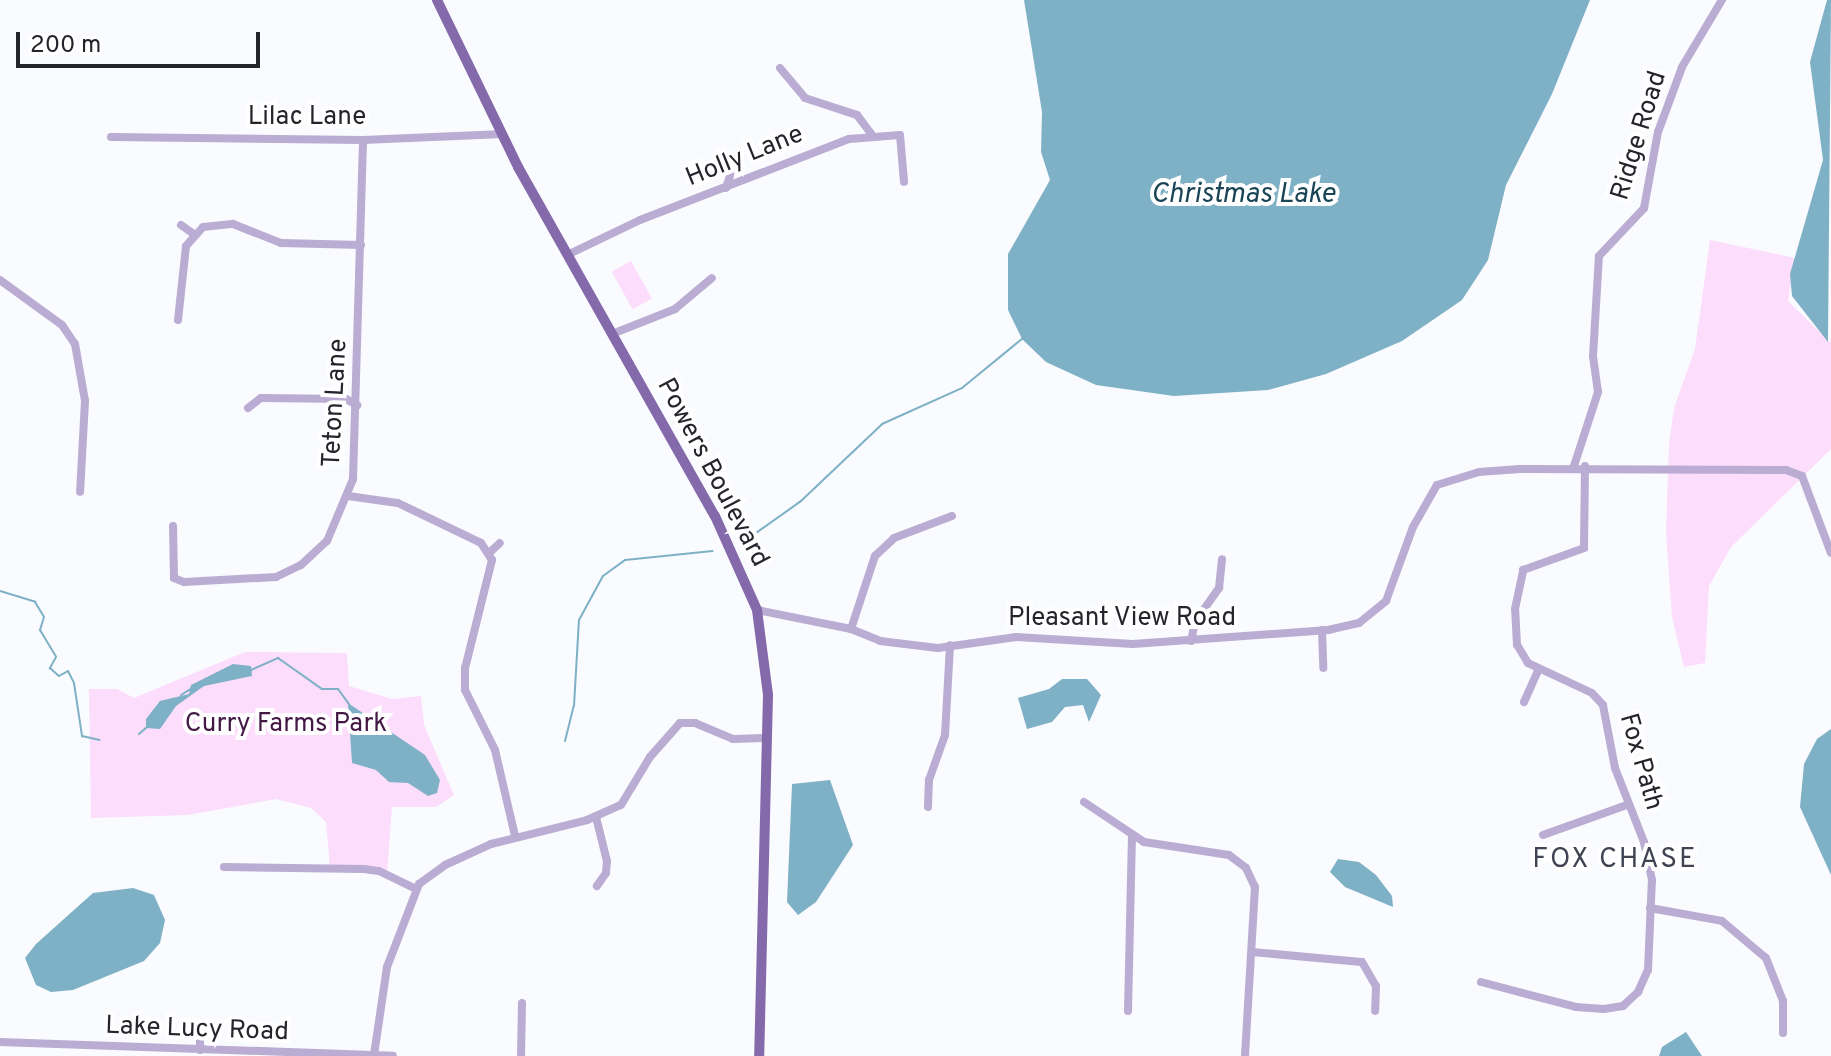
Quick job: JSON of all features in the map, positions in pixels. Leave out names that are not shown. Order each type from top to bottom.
[{"type":"main road","name":"Powers Boulevard","points":[[437,0],[567,255],[715,516],[757,610],[768,738],[759,1056]]},
{"type":"street","name":"Ridge Road","points":[[1574,466],[1598,392],[1593,356],[1599,256],[1644,208],[1658,132],[1682,67],[1722,0]]},
{"type":"street","points":[[780,68],[805,98],[857,115],[872,135],[900,135],[904,182]]},
{"type":"street","name":"Lilac Lane","points":[[111,137],[363,140],[503,134]]},
{"type":"street","name":"Holly Lane","points":[[567,255],[831,145],[872,135]]},
{"type":"street","name":"Teton Lane","points":[[173,526],[174,578],[246,581],[276,577],[301,565],[327,541],[348,496],[357,405],[363,140]]},
{"type":"street","points":[[726,188],[733,167],[729,157]]},
{"type":"street","points":[[178,320],[186,246],[203,227],[233,224],[281,243],[361,245]]},
{"type":"street","points":[[181,225],[194,234]]},
{"type":"street","points":[[612,334],[675,309],[712,278]]},
{"type":"street","points":[[0,280],[54,318],[75,344],[85,401],[80,492]]},
{"type":"street","points":[[248,408],[261,398],[346,399],[357,405]]},
{"type":"street","name":"Pleasant View Road","points":[[757,610],[851,629],[902,645],[950,645],[1016,637],[1191,641],[1322,630],[1359,623],[1386,601],[1413,527],[1437,485],[1479,472],[1574,466],[1786,470],[1802,476],[1831,553]]},
{"type":"street","points":[[1524,702],[1538,670],[1517,645],[1518,580],[1532,565],[1584,548],[1585,466]]},
{"type":"street","points":[[348,496],[398,503],[481,543],[488,554],[491,576],[465,668],[465,690],[495,750],[515,836]]},
{"type":"street","points":[[851,629],[875,556],[894,538],[952,516]]},
{"type":"street","points":[[488,554],[500,543]]},
{"type":"street","points":[[1191,641],[1195,622],[1219,588],[1222,559]]},
{"type":"street","points":[[1322,630],[1323,668]]},
{"type":"street","points":[[928,807],[929,780],[945,735],[950,645]]},
{"type":"street","name":"Fox Path","points":[[1481,982],[1576,1007],[1623,1006],[1638,992],[1648,970],[1652,880],[1644,842],[1627,805],[1603,705],[1592,693],[1538,670]]},
{"type":"street","points":[[374,1055],[387,967],[416,889],[445,865],[515,836],[596,817],[621,805],[650,757],[680,723],[702,725],[733,739],[768,738]]},
{"type":"street","points":[[1084,802],[1144,842],[1229,855],[1246,868],[1255,887],[1245,1056]]},
{"type":"street","points":[[1543,835],[1627,805]]},
{"type":"street","points":[[596,817],[607,861],[606,873],[597,886]]},
{"type":"street","points":[[1128,1011],[1132,835]]},
{"type":"street","points":[[224,867],[364,869],[394,877],[416,889]]},
{"type":"street","points":[[1650,908],[1722,921],[1766,958],[1780,989],[1783,1033]]},
{"type":"street","points":[[1252,952],[1362,962],[1376,986],[1375,1011]]},
{"type":"street","points":[[521,1056],[522,1003]]},
{"type":"street","points":[[200,1025],[200,1050]]},
{"type":"street","name":"Lake Lucy Road","points":[[0,1042],[132,1052],[200,1050],[393,1056]]},
{"type":"green space","points":[[1710,240],[1795,258],[1788,301],[1831,343],[1831,449],[1731,547],[1709,586],[1705,663],[1684,667],[1672,617],[1666,533],[1669,444],[1674,408],[1695,349]]},
{"type":"green space","points":[[631,261],[652,299],[633,309],[612,272]]},
{"type":"green space","name":"Curry Farms Park","points":[[245,652],[347,653],[349,686],[392,699],[421,696],[424,725],[454,795],[436,807],[392,807],[387,874],[330,868],[326,822],[311,808],[276,799],[188,815],[91,818],[89,689],[117,689],[134,698]]},
{"type":"water","name":"Christmas Lake","points":[[1024,0],[1590,0],[1552,94],[1506,185],[1488,260],[1462,300],[1402,341],[1326,374],[1268,390],[1174,396],[1096,385],[1046,362],[1022,339],[1008,310],[1008,254],[1050,180],[1041,152],[1042,112]]},
{"type":"water","points":[[1827,0],[1831,0],[1828,342],[1792,296],[1790,274],[1823,160],[1810,62]]},
{"type":"water","points":[[233,664],[251,666],[252,676],[204,686],[176,706],[160,729],[146,728],[146,719],[160,701],[189,694],[191,685]]},
{"type":"water","points":[[1062,679],[1087,679],[1101,695],[1089,722],[1083,705],[1065,707],[1052,722],[1027,729],[1018,698],[1049,689]]},
{"type":"water","points":[[348,703],[425,755],[440,780],[437,793],[428,796],[408,783],[389,782],[376,770],[352,763]]},
{"type":"water","points":[[1831,729],[1831,875],[1800,807],[1804,764],[1817,739]]},
{"type":"water","points":[[830,780],[853,845],[816,902],[798,915],[787,902],[792,784]]},
{"type":"water","points":[[1338,859],[1359,862],[1376,875],[1392,896],[1393,907],[1345,887],[1330,872]]},
{"type":"water","points":[[133,888],[154,895],[165,920],[160,943],[144,961],[73,990],[51,992],[36,985],[25,958],[36,944],[93,893]]},
{"type":"water","points":[[1686,1032],[1702,1056],[1659,1056],[1662,1047]]},
{"type":"waterway","points":[[749,538],[801,501],[882,424],[962,388],[1023,338]]},
{"type":"waterway","points":[[565,741],[574,706],[579,620],[603,576],[625,560],[713,551]]},
{"type":"waterway","points":[[0,591],[35,602],[44,617],[40,630],[56,657],[50,668],[59,676],[68,671],[74,683],[82,736],[100,740]]},
{"type":"waterway","points":[[251,670],[278,658],[322,689],[338,689],[349,704]]},
{"type":"waterway","points":[[181,695],[192,688]]},
{"type":"waterway","points":[[139,734],[147,727]]},
{"type":"district","name":"FOX CHASE","points":[[1615,860]]}]
